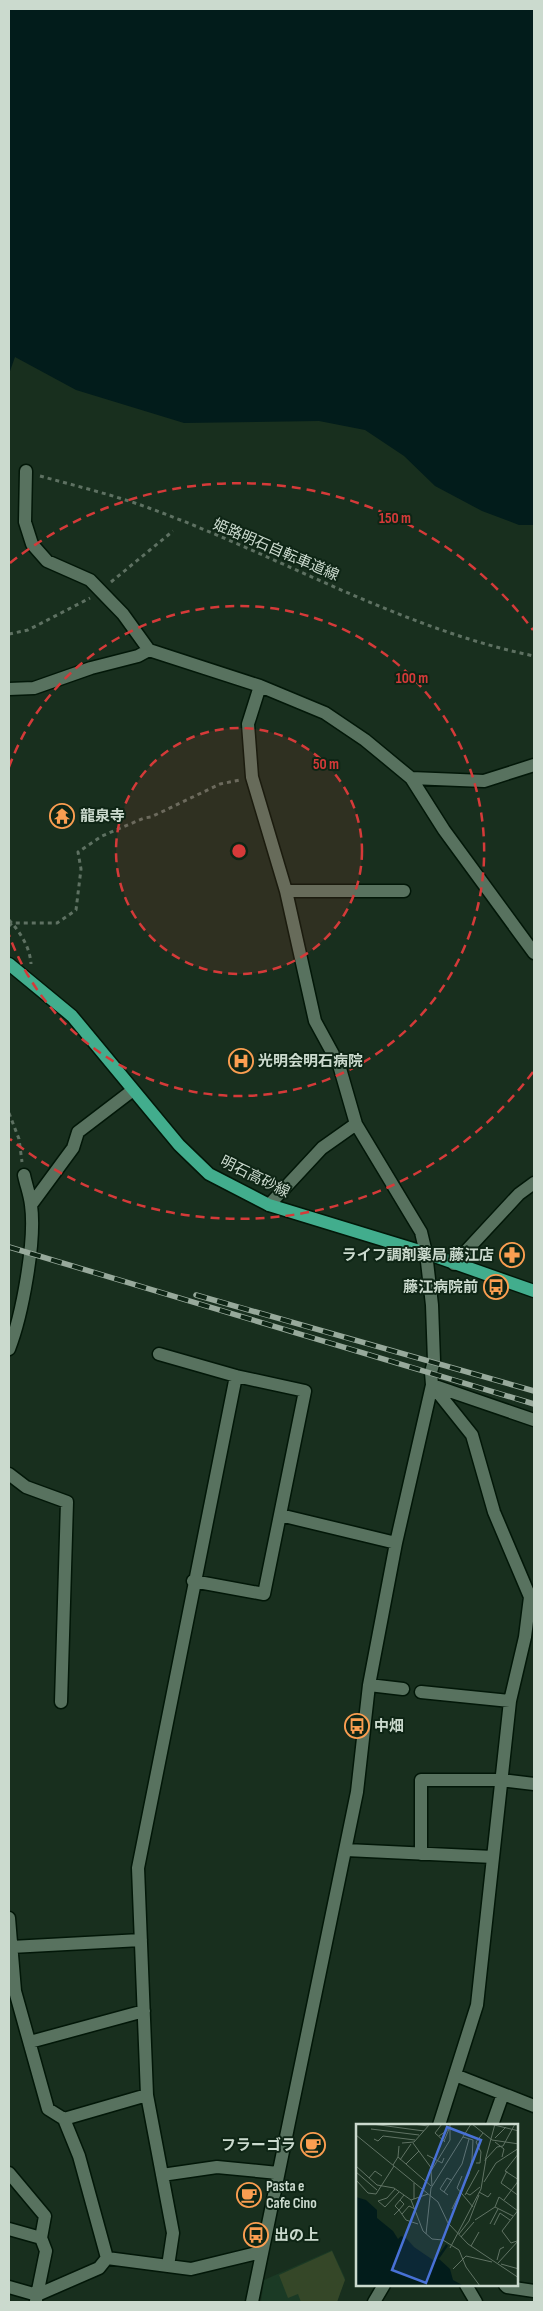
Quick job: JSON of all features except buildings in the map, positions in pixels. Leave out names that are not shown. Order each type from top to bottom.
[{"type":"main road","name":"明石高砂線","points":[[9,964],[72,1016],[179,1145],[209,1174],[269,1205],[426,1253],[534,1291]]},
{"type":"street","points":[[26,472],[25,522],[32,544],[47,561],[90,580],[123,614],[149,650],[260,686],[325,713],[365,740],[411,778],[444,830],[534,953]]},
{"type":"street","points":[[9,689],[34,688],[91,668],[138,656],[149,650]]},
{"type":"street","points":[[252,2302],[346,1850],[357,1792],[369,1685],[396,1543],[432,1385],[431,1372],[434,1360],[432,1306],[426,1253],[421,1232],[356,1124],[339,1065],[315,1022],[286,891],[252,777],[248,724],[260,686]]},
{"type":"street","points":[[411,778],[484,782],[534,765]]},
{"type":"street","points":[[286,891],[404,891]]},
{"type":"street","points":[[32,1205],[74,1148],[78,1132],[133,1090]]},
{"type":"street","points":[[269,1205],[322,1148],[356,1124]]},
{"type":"street","points":[[9,1349],[18,1326],[30,1249],[32,1205],[24,1175]]},
{"type":"street","points":[[454,1264],[519,1194],[534,1184]]},
{"type":"street","points":[[159,1354],[236,1376],[305,1391],[264,1594],[194,1581]]},
{"type":"street","points":[[168,2266],[173,2232],[147,2095],[138,1868],[236,1376]]},
{"type":"street","points":[[432,1385],[534,1420]]},
{"type":"street","points":[[432,1385],[472,1435],[494,1512],[530,1597],[529,1640],[510,1701],[477,2005],[439,2124]]},
{"type":"street","points":[[9,1474],[26,1488],[67,1502],[61,1702]]},
{"type":"street","points":[[280,1515],[396,1543]]},
{"type":"street","points":[[369,1685],[403,1690]]},
{"type":"street","points":[[421,1692],[510,1701]]},
{"type":"street","points":[[421,1854],[421,1780],[502,1780],[534,1784]]},
{"type":"street","points":[[346,1850],[493,1857]]},
{"type":"street","points":[[9,1918],[16,1991],[48,2109],[64,2119],[79,2156],[107,2258]]},
{"type":"street","points":[[11,1947],[141,1940]]},
{"type":"street","points":[[30,2042],[144,2011]]},
{"type":"street","points":[[455,2075],[534,2106]]},
{"type":"street","points":[[492,2124],[503,2094]]},
{"type":"street","points":[[64,2119],[147,2095]]},
{"type":"street","points":[[162,2175],[217,2167],[278,2173]]},
{"type":"street","points":[[9,2172],[45,2216],[41,2238],[46,2251],[36,2299]]},
{"type":"street","points":[[9,2229],[41,2238]]},
{"type":"street","points":[[107,2258],[191,2269],[261,2252]]},
{"type":"street","points":[[36,2299],[99,2268],[107,2258]]},
{"type":"street","points":[[374,2302],[383,2286]]},
{"type":"street","points":[[467,2286],[476,2302]]},
{"type":"street","points":[[506,2286],[534,2291]]},
{"type":"street","points":[[9,2287],[36,2299]]},
{"type":"path","name":"姫路明石自転車道線","points":[[26,472],[149,508],[409,617],[463,636],[534,656]]},
{"type":"path","points":[[9,634],[28,630],[86,601],[173,531]]},
{"type":"path","points":[[10,923],[57,923],[76,910],[80,869],[78,852],[102,836],[144,818],[151,817],[220,784],[252,777]]},
{"type":"path","points":[[10,923],[25,942],[30,956],[27,979]]},
{"type":"path","points":[[9,1113],[19,1139],[24,1175]]},
{"type":"shaded area","points":[[332,2250],[345,2278],[337,2302],[261,2302],[264,2280]]},
{"type":"water","points":[[9,9],[534,9],[534,525],[519,525],[482,511],[435,486],[404,456],[365,430],[319,421],[184,423],[76,390],[15,357],[9,374]]},
{"type":"railway","points":[[9,1247],[534,1404]]},
{"type":"railway","points":[[196,1295],[534,1391]]},
{"type":"place","name":"龍泉寺","points":[[62,816]]},
{"type":"place","name":"光明会明石病院","points":[[241,1061]]},
{"type":"place","name":"ライフ調剤薬局 藤江店","points":[[512,1255]]},
{"type":"place","name":"藤江病院前","points":[[496,1287]]},
{"type":"place","name":"中畑","points":[[357,1726]]},
{"type":"place","name":"フラーゴラ","points":[[313,2145]]},
{"type":"place","name":"Pasta e Cafe Cino","points":[[249,2195]]},
{"type":"place","name":"出の上","points":[[256,2235]]}]
